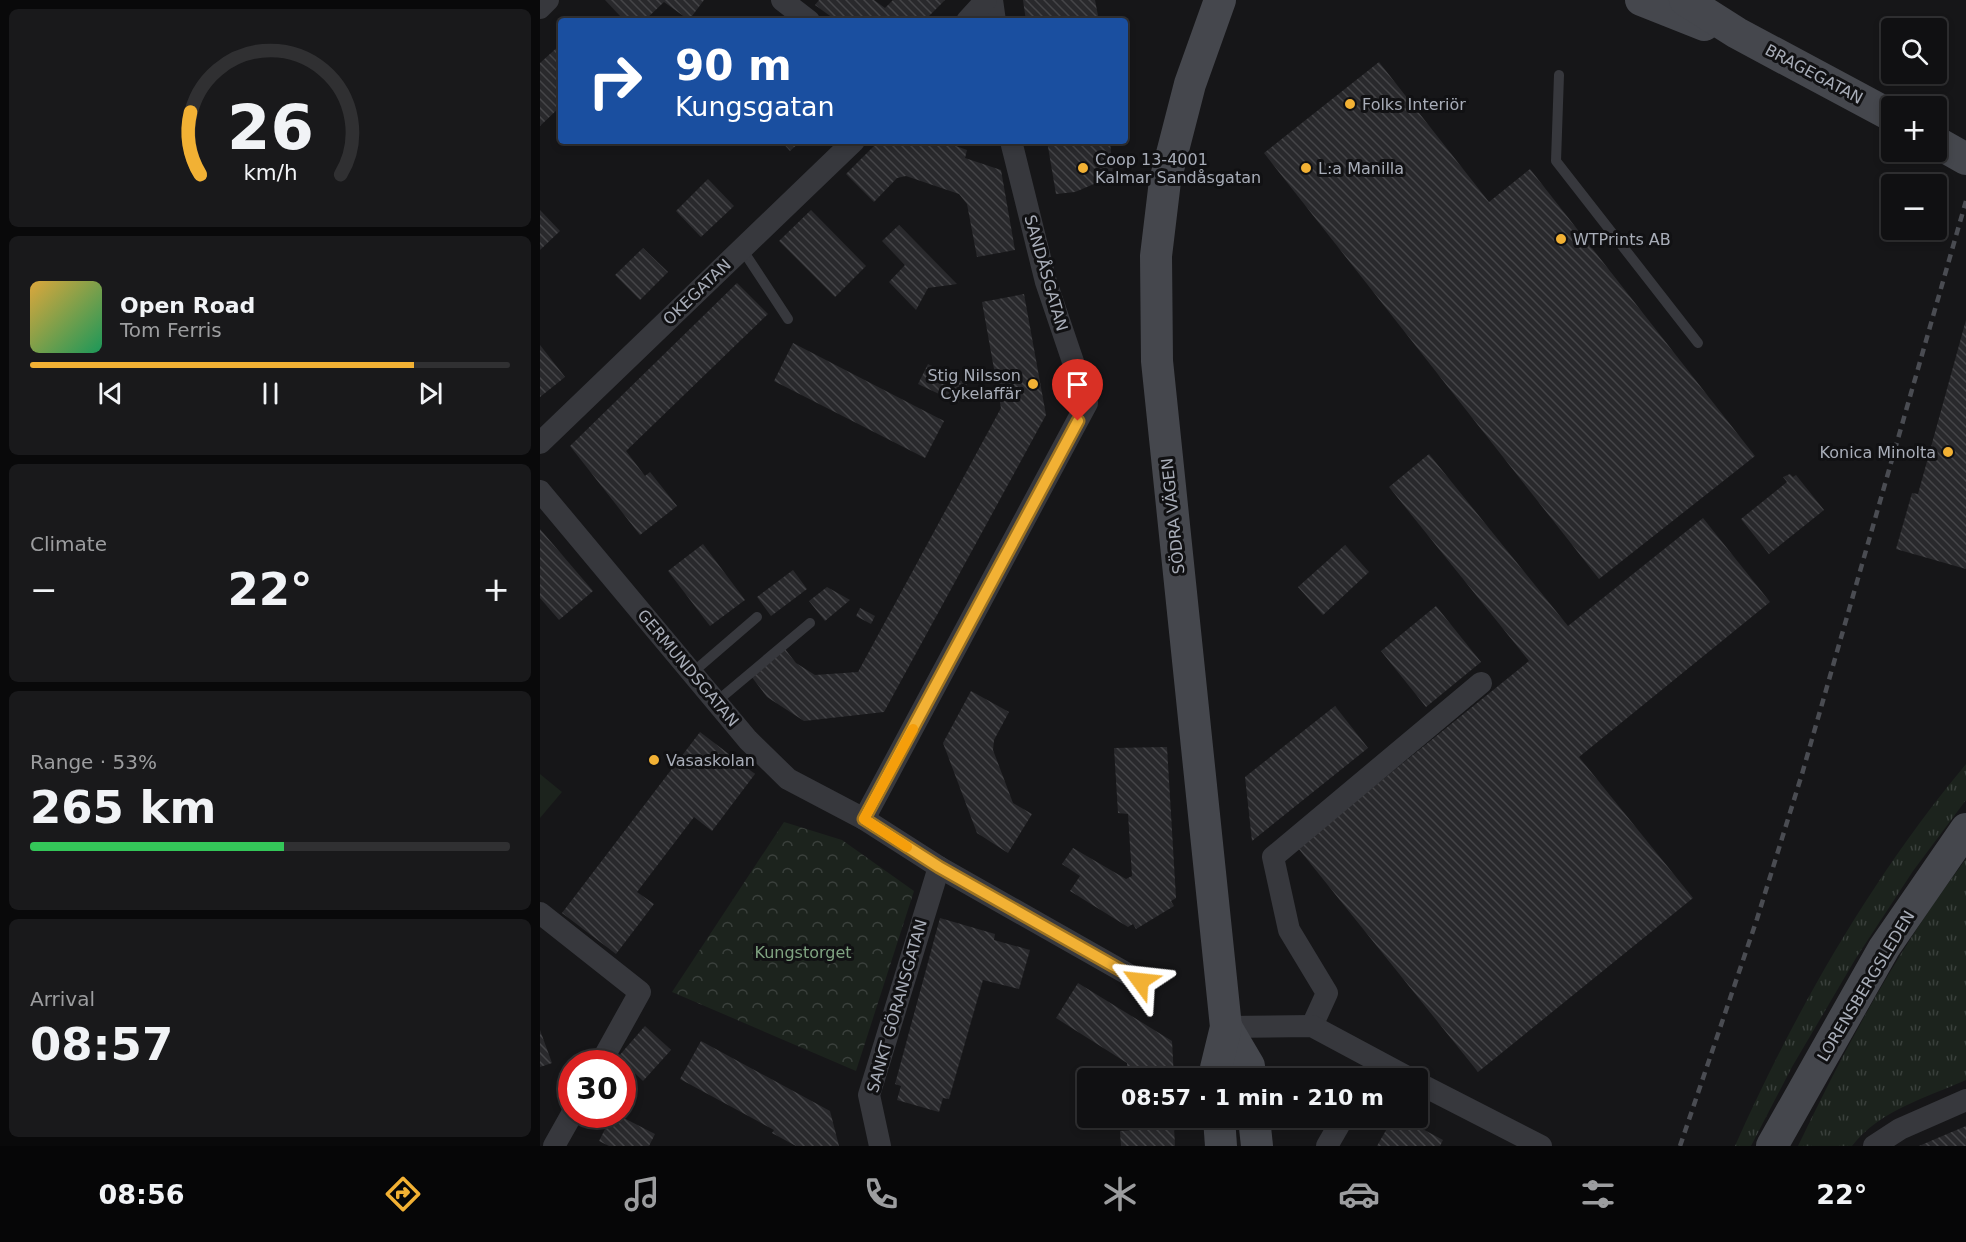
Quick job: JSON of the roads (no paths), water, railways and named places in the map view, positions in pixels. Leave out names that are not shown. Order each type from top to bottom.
[{"type":"main road","name":"BRAGEGATAN","points":[[1641,0],[1699,24],[1737,33]]},
{"type":"main road","name":"BRAGEGATAN","points":[[1685,0],[1737,33],[1881,110]]},
{"type":"main road","name":"SÖDRA VÄGEN","points":[[1216,1068],[1226,1027],[1157,361],[1156,256],[1165,181],[1178,129],[1190,84],[1221,4]]},
{"type":"main road","points":[[1947,148],[1966,159]]},
{"type":"main road","name":"LORENSBERGSLEDEN","points":[[1772,1146],[1884,948],[1966,829]]},
{"type":"main road","name":"SÖDRA VÄGEN","points":[[1226,1027],[1248,1068]]},
{"type":"main road","points":[[1220,1128],[1221,1146]]},
{"type":"main road","points":[[1255,1128],[1257,1146]]},
{"type":"street","points":[[540,8],[548,0]]},
{"type":"street","points":[[782,0],[805,18]]},
{"type":"street","points":[[971,18],[986,0]]},
{"type":"street","points":[[992,0],[995,18]]},
{"type":"street","name":"OKEGATAN","points":[[540,443],[851,144]]},
{"type":"street","name":"SANDÅSGATAN","points":[[864,819],[1087,403],[1046,282],[1012,144]]},
{"type":"street","name":"GERMUNDSGATAN","points":[[540,491],[748,740],[788,779],[864,819],[939,867],[1140,981]]},
{"type":"street","points":[[1312,1026],[1327,993],[1289,930],[1273,857],[1481,683]]},
{"type":"street","name":"SANKT GÖRANSGATAN","points":[[880,1146],[868,1095],[939,867]]},
{"type":"street","points":[[540,913],[640,992],[608,1050]]},
{"type":"street","points":[[1226,1027],[1312,1026],[1366,1068]]},
{"type":"street","points":[[1428,1088],[1541,1146]]},
{"type":"street","points":[[1874,1146],[1899,1129],[1966,1100]]},
{"type":"street","points":[[554,1146],[564,1128]]},
{"type":"street","points":[[1327,1146],[1337,1128]]},
{"type":"lane","points":[[1559,75],[1556,161],[1698,343]]},
{"type":"lane","points":[[742,249],[788,319]]},
{"type":"lane","points":[[692,673],[757,617]]},
{"type":"lane","points":[[716,702],[810,623]]},
{"type":"railway","points":[[1680,1146],[1757,919],[1802,774],[1966,201]]},
{"type":"place","name":"Folks Interiör","points":[[1350,104]]},
{"type":"place","name":"Coop 13-4001 Kalmar Sandåsgatan","points":[[1083,168]]},
{"type":"place","name":"L:a Manilla","points":[[1306,168]]},
{"type":"place","name":"WTPrints AB","points":[[1561,239]]},
{"type":"place","name":"Stig Nilsson Cykelaffär","points":[[1033,384]]},
{"type":"place","name":"Konica Minolta","points":[[1948,452]]},
{"type":"place","name":"Vasaskolan","points":[[654,760]]},
{"type":"park label","name":"Kungstorget","points":[[803,952]]}]
